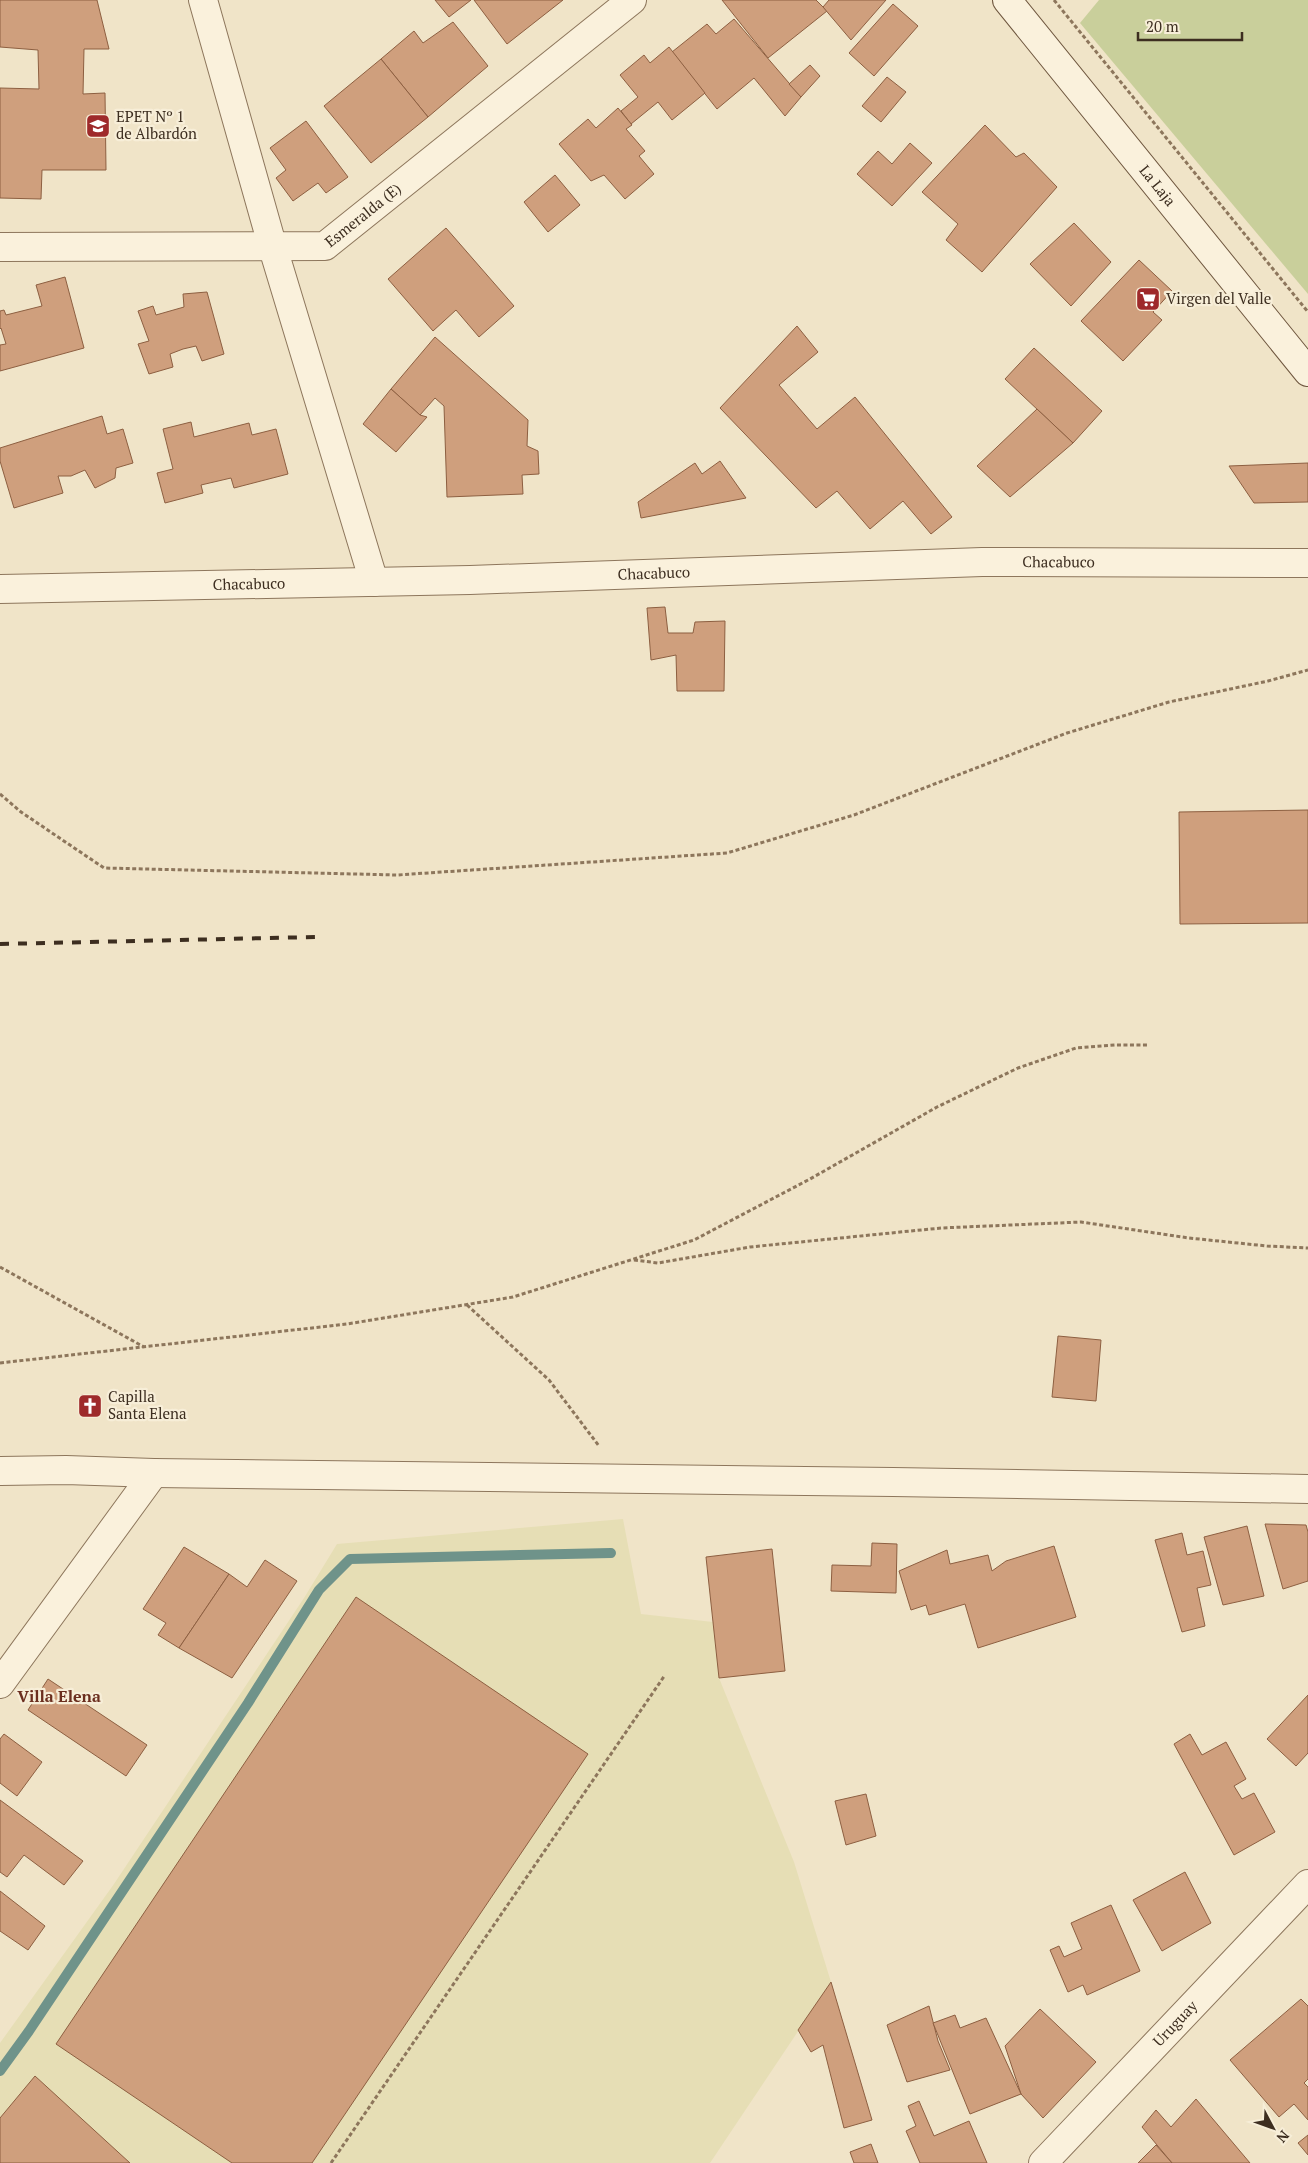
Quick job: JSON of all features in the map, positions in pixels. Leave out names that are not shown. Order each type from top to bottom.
[{"type":"street","points":[[203,0],[273,248],[374,582]]},
{"type":"street","name":"Esmeralda (E)","points":[[0,247],[273,248],[325,246],[632,0]]},
{"type":"street","name":"La Laja","points":[[1007,0],[1308,372]]},
{"type":"street","name":"Chacabuco","points":[[0,589],[374,582],[982,562],[1308,563]]},
{"type":"street","points":[[0,1471],[66,1470],[154,1473],[1308,1489]]},
{"type":"street","points":[[0,1684],[154,1473]]},
{"type":"street","name":"Uruguay","points":[[1043,2163],[1308,1884]]},
{"type":"path","points":[[1054,0],[1308,312]]},
{"type":"path","points":[[0,794],[21,812],[104,868],[397,875],[727,853],[854,815],[1067,733],[1169,702],[1268,681],[1308,670]]},
{"type":"path","points":[[0,1363],[347,1324],[513,1297],[694,1240],[810,1179],[937,1107],[1018,1068],[1076,1048],[1115,1044],[1147,1045]]},
{"type":"path","points":[[634,1260],[658,1263],[750,1247],[941,1228],[1080,1222],[1189,1238],[1308,1248]]},
{"type":"path","points":[[0,1267],[144,1347]]},
{"type":"path","points":[[466,1304],[549,1380],[623,1479]]},
{"type":"path","points":[[331,2163],[665,1675]]},
{"type":"shaded area","points":[[623,1519],[641,1614],[713,1622],[719,1678],[794,1862],[831,1982],[710,2163],[0,2163],[0,2043],[114,1884],[304,1598],[337,1544]]},
{"type":"green space","points":[[1099,0],[1308,0],[1308,294],[1080,23]]},
{"type":"building","points":[[0,0],[97,0],[109,49],[84,49],[83,94],[105,93],[106,170],[42,170],[41,199],[0,198],[0,88],[39,89],[38,50],[0,47]]},
{"type":"building","points":[[435,0],[471,0],[449,17]]},
{"type":"building","points":[[474,0],[563,0],[507,44]]},
{"type":"building","points":[[722,0],[816,0],[827,11],[768,58]]},
{"type":"building","points":[[829,0],[886,0],[851,40],[823,7]]},
{"type":"building","points":[[893,4],[918,26],[874,76],[849,53]]},
{"type":"building","points":[[734,19],[801,97],[785,116],[754,78],[717,109],[672,52],[707,24],[716,34]]},
{"type":"building","points":[[453,22],[488,66],[428,117],[381,59],[414,31],[423,43]]},
{"type":"building","points":[[669,47],[705,93],[672,120],[658,102],[631,124],[621,111],[638,97],[620,75],[644,55],[650,63]]},
{"type":"building","points":[[381,59],[428,117],[371,163],[324,106]]},
{"type":"building","points":[[810,65],[820,76],[801,97],[789,84]]},
{"type":"building","points":[[887,77],[906,92],[881,122],[862,106]]},
{"type":"building","points":[[618,108],[632,125],[626,129],[645,151],[639,156],[654,174],[625,199],[604,175],[591,181],[559,144],[588,119],[596,128]]},
{"type":"building","points":[[306,121],[348,177],[326,193],[318,183],[293,201],[276,178],[286,170],[270,148]]},
{"type":"building","points":[[985,125],[1016,157],[1024,153],[1057,187],[982,272],[946,240],[958,224],[922,192]]},
{"type":"building","points":[[910,143],[932,163],[892,206],[857,174],[878,151],[892,164]]},
{"type":"building","points":[[555,175],[580,205],[548,232],[524,202]]},
{"type":"building","points":[[1074,223],[1111,262],[1071,306],[1030,264]]},
{"type":"building","points":[[446,228],[514,306],[479,337],[456,310],[433,331],[388,279]]},
{"type":"building","points":[[1139,260],[1172,291],[1153,312],[1162,320],[1123,361],[1081,321]]},
{"type":"building","points":[[65,277],[84,348],[0,371],[0,345],[6,344],[0,329],[0,311],[4,310],[6,315],[42,306],[36,285]]},
{"type":"building","points":[[207,292],[224,354],[202,361],[196,346],[183,349],[170,354],[173,367],[149,374],[138,344],[149,341],[138,311],[153,306],[156,315],[184,307],[183,294]]},
{"type":"building","points":[[797,326],[818,352],[779,385],[817,429],[855,397],[952,517],[931,534],[903,501],[870,529],[837,491],[816,508],[720,408]]},
{"type":"building","points":[[435,337],[528,420],[527,446],[538,451],[539,474],[522,475],[523,494],[447,497],[444,406],[435,398],[420,415],[391,389]]},
{"type":"building","points":[[1034,348],[1102,411],[1073,443],[1005,379]]},
{"type":"building","points":[[391,389],[420,415],[427,417],[396,452],[363,424]]},
{"type":"building","points":[[1037,409],[1073,443],[1010,497],[977,466]]},
{"type":"building","points":[[102,416],[107,434],[123,429],[133,463],[116,468],[115,478],[95,488],[85,470],[71,476],[58,476],[63,493],[14,508],[0,461],[0,448]]},
{"type":"building","points":[[191,422],[194,437],[249,423],[252,435],[276,429],[288,474],[234,488],[231,478],[201,485],[203,493],[165,503],[157,473],[173,469],[163,429]]},
{"type":"building","points":[[720,461],[746,498],[641,518],[638,502],[695,463],[702,474]]},
{"type":"building","points":[[1308,463],[1308,502],[1254,503],[1229,466]]},
{"type":"building","points":[[665,607],[668,633],[693,633],[695,622],[725,621],[724,691],[677,691],[676,655],[651,660],[647,608]]},
{"type":"building","points":[[1308,810],[1308,923],[1180,924],[1179,812]]},
{"type":"building","points":[[1058,1336],[1101,1340],[1096,1401],[1052,1397]]},
{"type":"building","points":[[1265,1524],[1306,1525],[1308,1532],[1308,1581],[1283,1589]]},
{"type":"building","points":[[1247,1526],[1264,1596],[1223,1605],[1204,1537]]},
{"type":"building","points":[[1182,1533],[1187,1555],[1203,1551],[1211,1585],[1197,1588],[1205,1626],[1182,1632],[1155,1540]]},
{"type":"building","points":[[872,1543],[897,1544],[896,1593],[831,1591],[832,1565],[871,1566]]},
{"type":"building","points":[[1054,1546],[1076,1617],[978,1648],[965,1604],[929,1615],[926,1605],[911,1610],[899,1571],[947,1550],[950,1564],[988,1555],[992,1571],[1006,1561]]},
{"type":"building","points":[[184,1547],[229,1574],[179,1648],[158,1635],[166,1623],[143,1609]]},
{"type":"building","points":[[772,1549],[785,1671],[719,1678],[706,1557]]},
{"type":"building","points":[[265,1560],[297,1581],[232,1678],[179,1648],[229,1574],[247,1587]]},
{"type":"building","points":[[356,1597],[588,1754],[312,2163],[232,2163],[56,2044]]},
{"type":"building","points":[[48,1679],[147,1745],[126,1776],[28,1710]]},
{"type":"building","points":[[1308,1695],[1308,1753],[1296,1766],[1267,1739]]},
{"type":"building","points":[[4,1734],[42,1762],[17,1796],[0,1783],[0,1739]]},
{"type":"building","points":[[1190,1734],[1202,1755],[1226,1742],[1246,1779],[1234,1786],[1242,1799],[1254,1793],[1275,1832],[1234,1855],[1174,1744]]},
{"type":"building","points":[[866,1794],[876,1836],[846,1845],[835,1801]]},
{"type":"building","points":[[0,1800],[83,1861],[64,1885],[24,1855],[7,1877],[0,1872]]},
{"type":"building","points":[[1185,1872],[1211,1923],[1162,1951],[1133,1900]]},
{"type":"building","points":[[0,1891],[45,1926],[28,1950],[0,1931]]},
{"type":"building","points":[[1111,1905],[1140,1971],[1087,1995],[1083,1985],[1068,1992],[1050,1950],[1059,1946],[1064,1957],[1082,1949],[1071,1923]]},
{"type":"building","points":[[831,1982],[872,2120],[844,2128],[823,2045],[811,2052],[798,2030]]},
{"type":"building","points":[[1301,1999],[1308,2006],[1308,2079],[1304,2083],[1308,2087],[1308,2120],[1294,2104],[1279,2117],[1230,2060]]},
{"type":"building","points":[[929,2006],[938,2041],[950,2070],[907,2082],[887,2025]]},
{"type":"building","points":[[1040,2009],[1096,2062],[1043,2118],[1021,2094],[1005,2046]]},
{"type":"building","points":[[955,2015],[960,2028],[986,2018],[1021,2094],[970,2114],[933,2023]]},
{"type":"building","points":[[35,2076],[130,2163],[0,2163],[0,2118]]},
{"type":"building","points":[[1196,2099],[1250,2163],[1172,2163],[1142,2127],[1156,2110],[1171,2127]]},
{"type":"building","points":[[919,2101],[934,2136],[969,2121],[987,2163],[920,2163],[906,2131],[916,2126],[908,2106]]},
{"type":"building","points":[[1308,2135],[1308,2155],[1298,2143]]},
{"type":"building","points":[[871,2144],[878,2163],[854,2163],[850,2152]]},
{"type":"building","points":[[1156,2145],[1172,2163],[1138,2163]]},
{"type":"waterway","points":[[0,2071],[29,2031],[248,1703],[319,1590],[350,1559],[611,1553]]},
{"type":"railway","points":[[0,944],[316,937]]},
{"type":"place","name":"EPET Nº 1 de Albardón","points":[[98,126]]},
{"type":"place","name":"Virgen del Valle","points":[[1148,299]]},
{"type":"place","name":"Capilla Santa Elena","points":[[90,1406]]},
{"type":"district","name":"Villa Elena","points":[[59,1696]]}]
